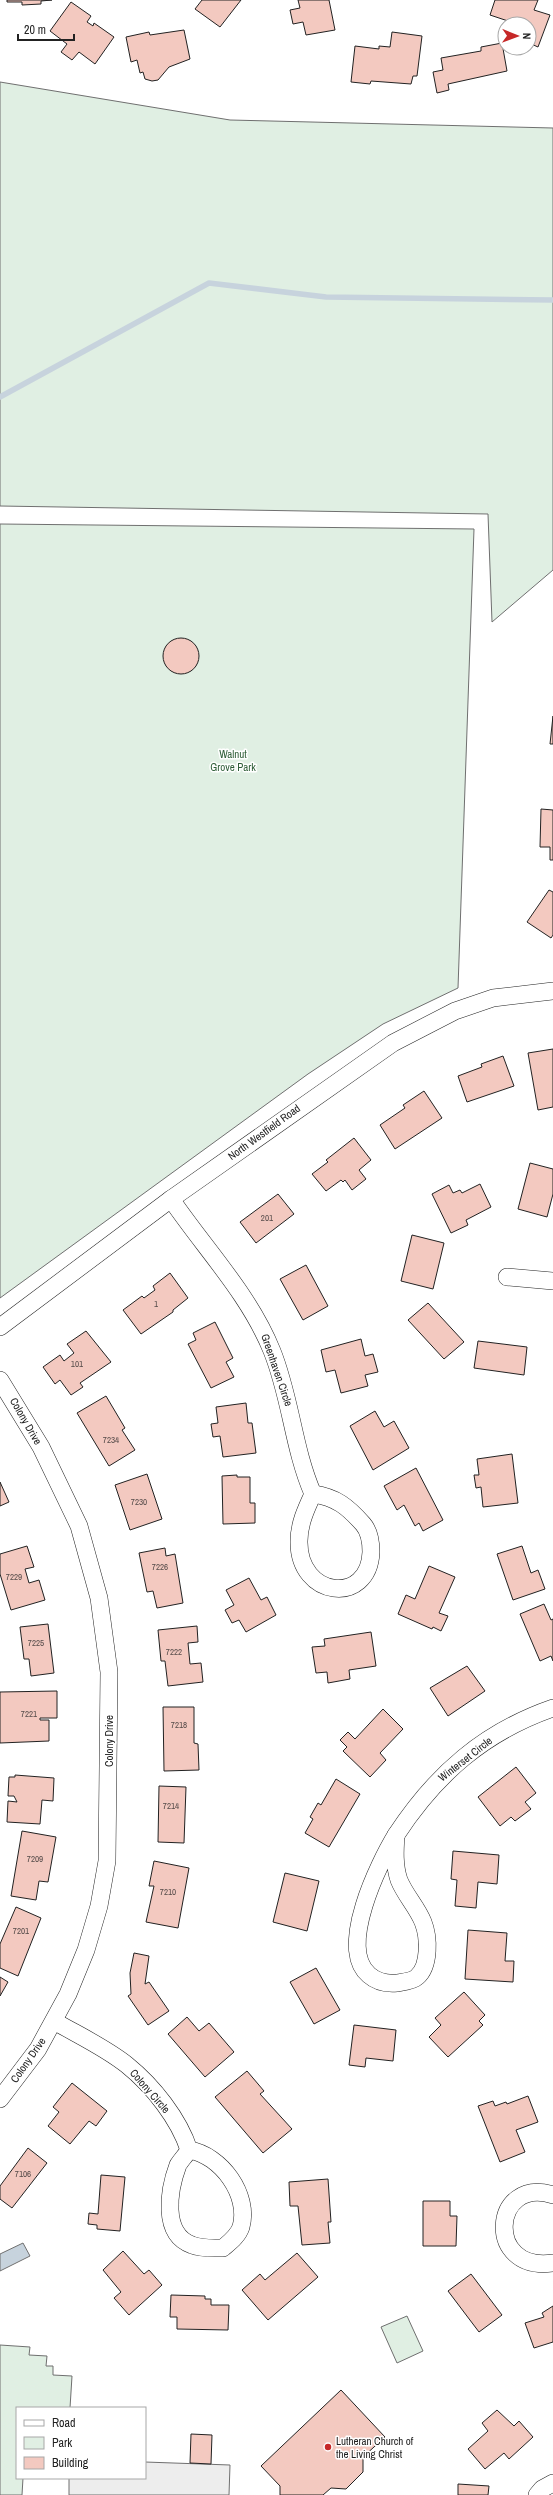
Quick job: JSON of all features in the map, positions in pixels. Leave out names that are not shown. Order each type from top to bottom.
[{"type":"street","name":"North Westfield Road","points":[[0,1326],[171,1199],[318,1093],[392,1043],[422,1026],[455,1011],[493,998],[553,991]]},
{"type":"street","name":"Greenhaven Circle","points":[[171,1199],[259,1322],[286,1392],[303,1472],[313,1494]]},
{"type":"street","points":[[507,1277],[553,1281]]},
{"type":"street","name":"Colony Drive","points":[[0,1380],[41,1447],[79,1526],[99,1598],[105,1632],[109,1672],[107,1862],[99,1906],[86,1950],[68,1994],[38,2049],[0,2099]]},
{"type":"street","points":[[313,1494],[328,1496],[348,1507],[368,1530],[371,1542],[369,1565],[354,1584],[344,1589],[327,1588],[316,1582],[307,1573],[300,1557],[300,1533],[304,1513],[313,1494]]},
{"type":"street","name":"Winterset Circle","points":[[396,1835],[395,1865],[405,1893],[423,1922],[427,1955],[423,1971],[416,1978],[387,1983],[375,1980],[362,1969],[358,1956],[358,1942],[362,1916],[372,1881],[396,1835],[436,1781],[488,1739],[535,1714],[553,1708]]},
{"type":"street","name":"Colony Circle","points":[[54,2021],[126,2064],[140,2076],[179,2127],[189,2150]]},
{"type":"street","points":[[189,2150],[198,2152],[215,2163],[231,2178],[237,2189],[242,2205],[241,2227],[234,2238],[223,2248],[192,2245],[180,2237],[173,2225],[170,2212],[170,2195],[179,2164],[189,2150]]},
{"type":"street","points":[[553,2195],[529,2192],[516,2200],[507,2210],[503,2232],[506,2244],[514,2253],[537,2263],[553,2263]]},
{"type":"street","points":[[537,2495],[542,2489],[553,2483]]},
{"type":"green space","points":[[0,82],[230,120],[553,128],[553,570],[492,622],[488,514],[0,506]]},
{"type":"green space","name":"Walnut Grove Park","points":[[0,524],[474,529],[458,988],[383,1024],[308,1074],[0,1298]]},
{"type":"green space","points":[[407,2316],[423,2351],[397,2363],[381,2327]]},
{"type":"green space","points":[[0,2345],[30,2347],[29,2355],[47,2356],[46,2366],[53,2366],[53,2375],[72,2376],[70,2407],[16,2407],[16,2479],[23,2479],[22,2495],[0,2495]]},
{"type":"shaded area","points":[[23,2243],[30,2256],[0,2271],[0,2254]]},
{"type":"shaded area","points":[[146,2462],[230,2465],[229,2495],[69,2495],[69,2479],[146,2479]]},
{"type":"building","points":[[7,0],[52,0],[41,1],[41,4],[22,5],[22,2],[7,2]]},
{"type":"building","points":[[202,0],[241,0],[220,27],[195,9]]},
{"type":"building","points":[[298,0],[329,0],[335,30],[306,35],[303,22],[293,24],[290,10],[300,8]]},
{"type":"building","points":[[495,0],[538,0],[534,10],[550,15],[538,47],[537,16],[497,16],[497,17],[490,15]]},
{"type":"building","points":[[71,2],[91,16],[87,22],[93,26],[94,23],[114,37],[95,64],[79,52],[72,60],[61,52],[67,44],[50,31]]},
{"type":"building","points":[[184,30],[190,59],[169,67],[158,80],[152,81],[145,79],[143,72],[140,73],[137,60],[131,62],[126,37],[149,32],[150,35]]},
{"type":"building","points":[[392,32],[422,36],[417,76],[413,76],[411,84],[371,81],[370,84],[351,82],[355,46],[379,49],[379,46],[390,47]]},
{"type":"building","points":[[497,44],[497,56],[504,56],[507,71],[448,84],[449,90],[437,93],[433,72],[443,70],[441,58],[481,51],[481,47]]},
{"type":"building","points":[[185,638],[194,643],[198,649],[198,663],[194,669],[185,674],[177,674],[168,669],[164,663],[163,652],[168,643],[174,639]]},
{"type":"building","points":[[553,716],[553,744],[550,744]]},
{"type":"building","points":[[541,809],[553,810],[553,860],[550,860],[550,847],[540,847]]},
{"type":"building","points":[[549,890],[553,892],[553,935],[551,938],[527,922]]},
{"type":"building","points":[[553,1049],[553,1107],[538,1110],[528,1053]]},
{"type":"building","points":[[503,1056],[514,1086],[467,1102],[458,1076],[482,1067],[481,1064]]},
{"type":"building","points":[[424,1091],[442,1118],[395,1149],[380,1125],[405,1108],[403,1105]]},
{"type":"building","points":[[354,1138],[371,1160],[359,1170],[366,1179],[352,1190],[345,1180],[343,1182],[341,1180],[326,1191],[312,1174],[328,1162],[326,1160]]},
{"type":"building","points":[[530,1163],[553,1169],[553,1194],[547,1217],[518,1209]]},
{"type":"building","points":[[480,1184],[491,1207],[466,1220],[468,1225],[451,1233],[432,1194],[449,1185],[453,1193],[460,1190],[462,1193]]},
{"type":"building","points":[[278,1194],[294,1214],[256,1243],[240,1222]]},
{"type":"building","points":[[412,1235],[444,1243],[433,1289],[401,1281]]},
{"type":"building","points":[[306,1265],[328,1306],[303,1320],[280,1279]]},
{"type":"building","points":[[170,1273],[188,1298],[173,1310],[173,1312],[141,1334],[123,1310],[142,1296],[144,1298],[155,1290],[153,1286]]},
{"type":"building","points":[[428,1303],[464,1342],[444,1359],[408,1320]]},
{"type":"building","points":[[215,1322],[233,1358],[226,1362],[234,1377],[211,1388],[188,1344],[196,1340],[193,1333]]},
{"type":"building","points":[[86,1331],[111,1362],[80,1383],[83,1387],[71,1395],[60,1380],[55,1384],[43,1367],[60,1355],[64,1361],[74,1353],[67,1344]]},
{"type":"building","points":[[361,1339],[365,1356],[373,1354],[378,1372],[365,1375],[368,1386],[341,1393],[335,1370],[326,1372],[321,1350]]},
{"type":"building","points":[[478,1341],[527,1347],[524,1375],[474,1368]]},
{"type":"building","points":[[106,1396],[125,1428],[122,1430],[135,1450],[109,1466],[77,1413]]},
{"type":"building","points":[[246,1403],[248,1423],[252,1423],[256,1453],[223,1457],[220,1436],[213,1437],[211,1424],[218,1423],[216,1407]]},
{"type":"building","points":[[375,1411],[384,1427],[394,1421],[409,1448],[373,1470],[350,1426]]},
{"type":"building","points":[[512,1454],[518,1503],[483,1507],[481,1487],[476,1488],[474,1475],[479,1475],[477,1459]]},
{"type":"building","points":[[416,1468],[443,1520],[423,1531],[419,1523],[415,1526],[404,1505],[397,1510],[384,1486]]},
{"type":"building","points":[[147,1474],[162,1519],[130,1530],[115,1485]]},
{"type":"building","points":[[237,1475],[237,1477],[250,1477],[250,1503],[255,1503],[255,1523],[223,1524],[222,1476]]},
{"type":"building","points":[[0,1482],[9,1502],[0,1506]]},
{"type":"building","points":[[27,1546],[34,1567],[25,1569],[29,1583],[39,1580],[45,1600],[11,1610],[0,1574],[0,1554]]},
{"type":"building","points":[[522,1546],[531,1573],[538,1570],[545,1589],[513,1600],[497,1554]]},
{"type":"building","points":[[165,1548],[166,1556],[175,1554],[183,1603],[157,1608],[153,1591],[147,1592],[139,1553]]},
{"type":"building","points":[[429,1566],[455,1577],[439,1613],[448,1616],[441,1631],[433,1627],[432,1629],[398,1614],[406,1595],[415,1599]]},
{"type":"building","points":[[249,1578],[261,1600],[267,1597],[276,1615],[246,1632],[239,1620],[232,1623],[225,1610],[234,1605],[226,1590]]},
{"type":"building","points":[[544,1604],[551,1620],[553,1619],[553,1661],[551,1656],[540,1661],[520,1614]]},
{"type":"building","points":[[48,1624],[54,1673],[31,1676],[29,1659],[24,1659],[20,1627]]},
{"type":"building","points":[[197,1626],[198,1642],[188,1643],[190,1664],[201,1663],[203,1682],[168,1686],[165,1661],[161,1661],[158,1630]]},
{"type":"building","points":[[371,1632],[376,1666],[349,1670],[350,1679],[328,1683],[327,1672],[316,1673],[312,1647],[325,1646],[324,1639]]},
{"type":"building","points":[[467,1666],[485,1691],[448,1716],[430,1688]]},
{"type":"building","points":[[57,1691],[57,1718],[40,1718],[40,1720],[49,1720],[49,1741],[0,1743],[0,1692]]},
{"type":"building","points":[[163,1707],[194,1707],[194,1743],[198,1744],[199,1770],[164,1771]]},
{"type":"building","points":[[383,1709],[403,1729],[380,1753],[386,1760],[370,1777],[343,1751],[347,1747],[340,1740],[348,1732],[355,1739]]},
{"type":"building","points":[[516,1767],[536,1793],[525,1802],[531,1809],[515,1821],[511,1817],[500,1826],[478,1797]]},
{"type":"building","points":[[15,1775],[54,1778],[53,1801],[42,1800],[40,1824],[7,1822],[8,1801],[17,1802],[14,1796],[8,1796],[9,1777],[15,1777]]},
{"type":"building","points":[[336,1779],[360,1794],[329,1847],[305,1833],[313,1819],[310,1817],[318,1803],[321,1805]]},
{"type":"building","points":[[159,1786],[186,1787],[184,1843],[158,1842]]},
{"type":"building","points":[[22,1831],[56,1837],[48,1882],[39,1881],[36,1900],[11,1896]]},
{"type":"building","points":[[453,1851],[499,1855],[497,1884],[478,1882],[476,1908],[455,1906],[457,1880],[451,1879]]},
{"type":"building","points":[[154,1861],[189,1868],[178,1928],[146,1922],[154,1886],[149,1886]]},
{"type":"building","points":[[285,1873],[319,1881],[307,1931],[273,1922]]},
{"type":"building","points":[[16,1907],[41,1918],[18,1976],[0,1968],[0,1944]]},
{"type":"building","points":[[468,1930],[507,1933],[505,1961],[514,1961],[513,1982],[465,1979]]},
{"type":"building","points":[[134,1953],[149,1956],[145,1984],[149,1982],[169,2011],[148,2025],[128,1996],[131,1994],[130,1973]]},
{"type":"building","points":[[316,1968],[340,2010],[314,2024],[290,1982]]},
{"type":"building","points":[[0,1977],[8,1982],[0,1996]]},
{"type":"building","points":[[464,1992],[485,2015],[479,2021],[483,2025],[448,2057],[429,2037],[441,2025],[435,2018]]},
{"type":"building","points":[[187,2017],[199,2031],[209,2023],[234,2052],[205,2077],[168,2034]]},
{"type":"building","points":[[354,2025],[396,2030],[393,2061],[366,2058],[365,2067],[349,2065]]},
{"type":"building","points":[[247,2071],[264,2091],[260,2094],[292,2129],[263,2153],[215,2097]]},
{"type":"building","points":[[72,2083],[107,2111],[96,2126],[89,2121],[70,2144],[48,2126],[59,2112],[53,2107]]},
{"type":"building","points":[[528,2096],[538,2122],[516,2130],[525,2152],[500,2162],[478,2106],[493,2101],[495,2106],[506,2102],[507,2104]]},
{"type":"building","points":[[28,2148],[47,2163],[12,2208],[0,2199],[0,2186]]},
{"type":"building","points":[[101,2175],[125,2177],[120,2231],[97,2229],[97,2225],[88,2224],[89,2213],[98,2214]]},
{"type":"building","points":[[328,2179],[331,2222],[328,2222],[330,2243],[302,2245],[298,2206],[290,2206],[289,2182]]},
{"type":"building","points":[[423,2201],[450,2201],[450,2216],[457,2216],[456,2246],[423,2246]]},
{"type":"building","points":[[123,2251],[144,2274],[149,2270],[162,2285],[129,2315],[114,2298],[121,2292],[103,2270]]},
{"type":"building","points":[[297,2253],[318,2277],[268,2320],[242,2290],[260,2274],[265,2280]]},
{"type":"building","points":[[471,2274],[502,2315],[479,2332],[448,2291]]},
{"type":"building","points":[[171,2295],[205,2296],[205,2299],[211,2299],[211,2305],[229,2305],[228,2330],[177,2329],[177,2317],[170,2317]]},
{"type":"building","points":[[553,2306],[553,2342],[534,2348],[525,2323],[544,2317],[542,2313]]},
{"type":"building","name":"Lutheran Church of the Living Christ","points":[[341,2390],[385,2437],[363,2457],[363,2472],[346,2489],[331,2488],[323,2495],[280,2495],[280,2486],[261,2466]]},
{"type":"building","points":[[497,2410],[514,2426],[519,2421],[533,2437],[509,2459],[504,2453],[485,2469],[468,2449],[488,2431],[482,2423]]},
{"type":"building","points":[[191,2434],[212,2435],[211,2464],[190,2463]]},
{"type":"building","points":[[458,2484],[489,2486],[488,2495],[458,2495]]},
{"type":"waterway","points":[[0,397],[209,283],[326,297],[553,300]]},
{"type":"place","name":"Lutheran Church of the Living Christ","points":[[328,2447]]}]
